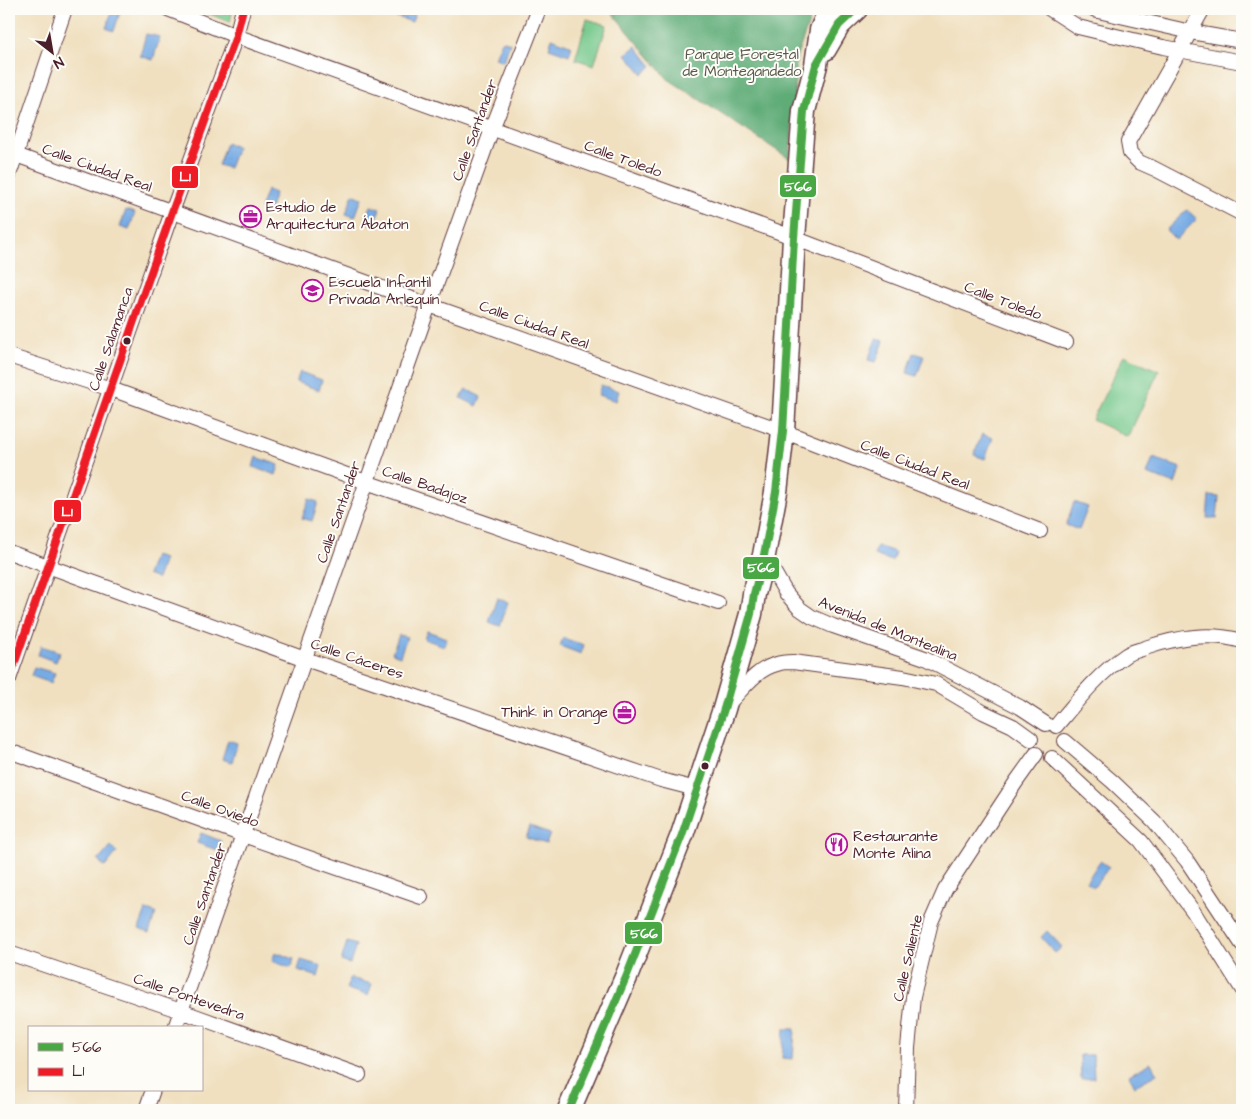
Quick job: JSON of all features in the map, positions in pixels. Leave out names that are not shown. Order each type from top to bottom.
[{"type":"main road","points":[[569,1110],[627,976],[682,835],[724,708],[751,614],[776,492],[783,431],[794,238],[804,111],[816,64],[821,30],[830,9]]},
{"type":"main road","points":[[816,64],[839,25],[856,9]]},
{"type":"street","points":[[9,175],[65,9]]},
{"type":"street","name":"Calle Toledo","points":[[168,9],[236,36],[794,238],[1066,342]]},
{"type":"street","name":"Calle Salamanca","points":[[9,679],[172,212],[236,36],[243,9]]},
{"type":"street","name":"Calle Santander","points":[[176,1026],[429,305],[492,129],[539,9]]},
{"type":"street","points":[[1050,9],[1078,27],[1242,62]]},
{"type":"street","points":[[1094,9],[1242,42]]},
{"type":"street","points":[[1203,9],[1128,142],[1130,153],[1139,162],[1242,214]]},
{"type":"street","name":"Calle Ciudad Real","points":[[16,155],[783,431],[1040,531]]},
{"type":"street","name":"Calle Badajoz","points":[[9,356],[111,388],[366,482],[718,603]]},
{"type":"street","name":"Calle Cáceres","points":[[9,552],[305,658],[661,780],[696,789]]},
{"type":"street","name":"Avenida de Montealina","points":[[764,555],[786,593],[799,608],[812,617],[925,658],[1051,725]]},
{"type":"street","points":[[1051,725],[1060,730],[1064,735],[1065,741],[1063,748],[1058,754],[1052,758],[1044,758],[1036,754],[1032,747],[1031,739],[1034,732],[1039,727],[1051,725],[1100,676],[1128,654],[1168,640],[1198,636],[1231,638],[1242,641]]},
{"type":"street","points":[[724,708],[754,676],[778,663],[793,662],[903,677],[936,684],[983,712],[1013,726],[1031,739]]},
{"type":"street","points":[[1065,741],[1113,782],[1154,821],[1187,861],[1242,944]]},
{"type":"street","name":"Calle Oviedo","points":[[9,751],[421,897]]},
{"type":"street","name":"Calle Saliente","points":[[906,1110],[908,1048],[913,996],[931,922],[945,890],[1036,754]]},
{"type":"street","points":[[1052,758],[1140,841],[1193,911],[1242,989]]},
{"type":"street","name":"Calle Pontevedra","points":[[9,952],[359,1074]]},
{"type":"street","points":[[146,1110],[152,1092]]},
{"type":"green space","points":[[196,9],[233,9],[230,22]]},
{"type":"green space","name":"Parque Forestal de Montegandedo","points":[[609,9],[814,9],[797,56],[790,159],[668,79]]},
{"type":"green space","points":[[587,19],[607,25],[594,65],[575,59]]},
{"type":"green space","points":[[1124,355],[1159,371],[1128,437],[1092,420]]},
{"type":"water","points":[[113,9],[121,9],[114,31],[106,28]]},
{"type":"water","points":[[396,9],[404,9],[415,13],[412,22],[394,16]]},
{"type":"water","points":[[146,34],[160,37],[153,60],[140,56]]},
{"type":"water","points":[[552,38],[572,46],[569,55],[549,48]]},
{"type":"water","points":[[502,40],[510,43],[504,61],[495,58]]},
{"type":"water","points":[[636,46],[652,66],[643,74],[626,54]]},
{"type":"water","points":[[226,143],[237,147],[229,168],[218,165]]},
{"type":"water","points":[[267,190],[275,193],[269,212],[260,209]]},
{"type":"water","points":[[353,194],[362,198],[355,217],[346,214]]},
{"type":"water","points":[[371,206],[380,209],[375,225],[365,222]]},
{"type":"water","points":[[126,210],[135,213],[129,230],[120,227]]},
{"type":"water","points":[[1187,210],[1197,219],[1176,240],[1166,230]]},
{"type":"water","points":[[876,339],[884,341],[876,362],[868,360]]},
{"type":"water","points":[[914,353],[924,356],[917,376],[907,373]]},
{"type":"water","points":[[300,372],[322,380],[319,390],[296,382]]},
{"type":"water","points":[[601,385],[619,391],[616,401],[598,395]]},
{"type":"water","points":[[466,389],[481,397],[477,406],[461,398]]},
{"type":"water","points":[[982,434],[993,438],[985,459],[974,455]]},
{"type":"water","points":[[256,457],[279,465],[276,475],[253,467]]},
{"type":"water","points":[[1153,458],[1181,468],[1175,484],[1147,474]]},
{"type":"water","points":[[1209,496],[1219,497],[1217,518],[1207,518]]},
{"type":"water","points":[[309,499],[318,502],[312,521],[302,518]]},
{"type":"water","points":[[1074,502],[1088,507],[1079,530],[1066,525]]},
{"type":"water","points":[[877,546],[895,552],[892,561],[874,555]]},
{"type":"water","points":[[154,556],[164,559],[157,579],[147,575]]},
{"type":"water","points":[[497,598],[508,602],[500,626],[489,622]]},
{"type":"water","points":[[427,631],[447,638],[444,646],[424,639]]},
{"type":"water","points":[[399,635],[407,637],[400,656],[392,653]]},
{"type":"water","points":[[563,638],[584,645],[581,654],[560,646]]},
{"type":"water","points":[[41,646],[60,652],[56,662],[38,655]]},
{"type":"water","points":[[34,667],[55,673],[51,683],[31,676]]},
{"type":"water","points":[[228,740],[237,743],[232,762],[222,759]]},
{"type":"water","points":[[530,827],[550,834],[546,844],[526,837]]},
{"type":"water","points":[[201,833],[221,841],[217,850],[197,843]]},
{"type":"water","points":[[111,846],[117,852],[105,867],[98,861]]},
{"type":"water","points":[[1100,861],[1109,867],[1094,887],[1086,882]]},
{"type":"water","points":[[146,910],[156,913],[149,933],[139,929]]},
{"type":"water","points":[[1047,931],[1062,947],[1055,953],[1041,937]]},
{"type":"water","points":[[347,942],[356,945],[350,964],[341,961]]},
{"type":"water","points":[[275,952],[294,959],[291,968],[272,961]]},
{"type":"water","points":[[301,960],[321,966],[318,977],[298,970]]},
{"type":"water","points":[[350,978],[372,984],[368,995],[346,989]]},
{"type":"water","points":[[784,1029],[795,1029],[793,1059],[782,1058]]},
{"type":"water","points":[[1080,1055],[1093,1055],[1094,1078],[1081,1079]]},
{"type":"water","points":[[1151,1063],[1157,1074],[1135,1086],[1129,1075]]},
{"type":"transit line","name":"L1","points":[[9,679],[172,212],[236,36],[243,9]]},
{"type":"transit line","name":"566","points":[[569,1110],[627,975],[682,835],[724,709],[751,614],[776,492],[783,431],[794,238],[804,111],[816,65],[839,25],[856,9]]},
{"type":"place","name":"Estudio de Arquitectura Ábaton","points":[[250,216]]},
{"type":"place","name":"Escuela Infantil Privada Arlequín","points":[[313,291]]},
{"type":"place","name":"Think in Orange","points":[[624,712]]},
{"type":"place","name":"Restaurante Monte Alina","points":[[837,845]]}]
